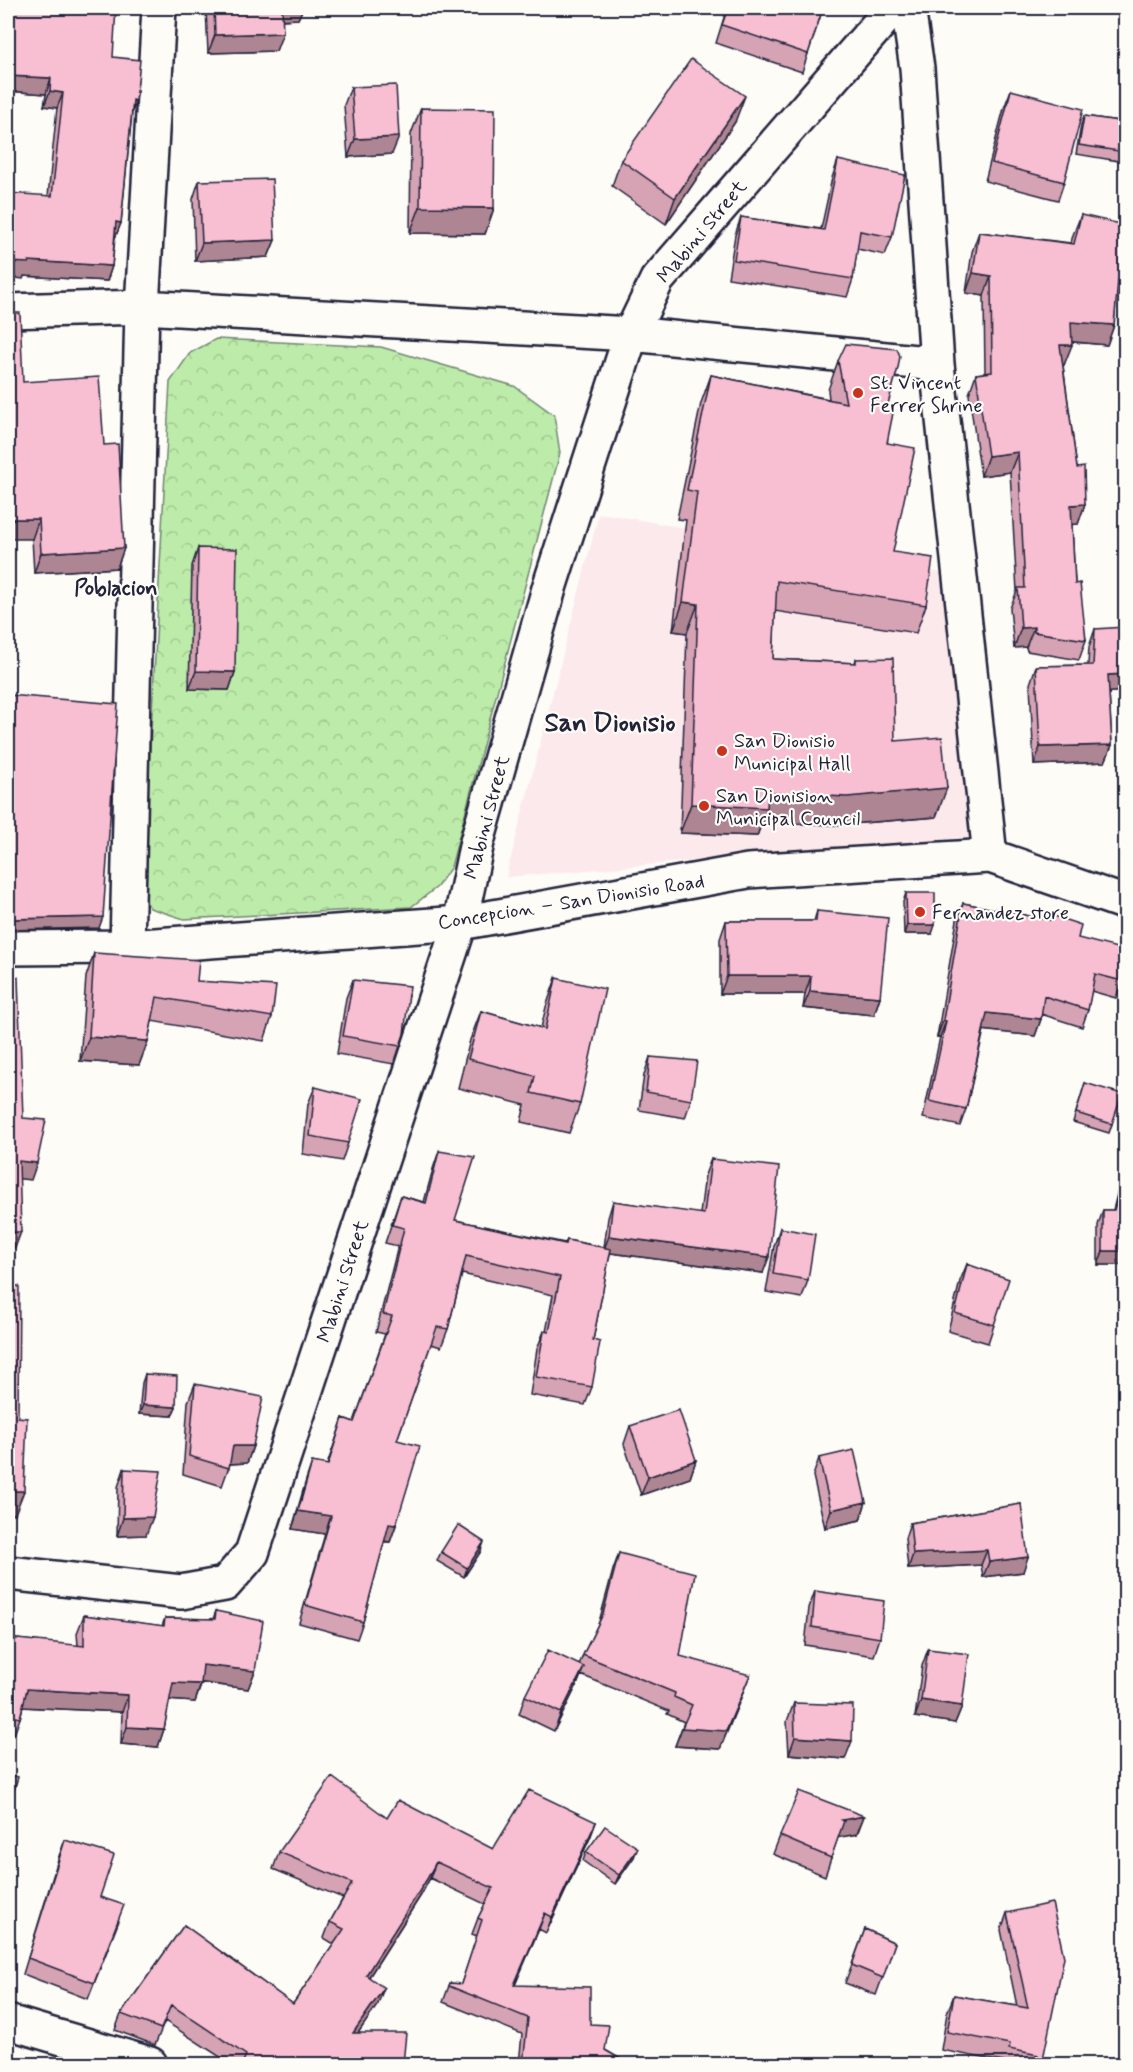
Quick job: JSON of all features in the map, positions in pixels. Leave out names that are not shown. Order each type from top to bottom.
[{"type":"street","points":[[128,947],[142,307],[159,8]]},
{"type":"street","name":"Mabini Street","points":[[8,1573],[181,1592],[225,1584],[252,1553],[460,923],[477,842],[547,596],[631,334],[657,280],[893,8]]},
{"type":"street","points":[[908,8],[917,68],[937,364],[990,856]]},
{"type":"street","points":[[8,310],[142,307],[631,334],[937,364]]},
{"type":"street","name":"Concepcion – San Dionisio Road","points":[[8,948],[128,947],[460,923],[748,871],[990,856],[1125,903]]},
{"type":"street","points":[[8,2022],[150,2064]]},
{"type":"shaded area","points":[[599,513],[942,573],[971,837],[506,877]]},
{"type":"green space","points":[[216,339],[381,347],[514,386],[554,415],[560,453],[451,867],[437,887],[411,907],[184,919],[150,908],[142,895],[170,382],[190,353]]},
{"type":"building","points":[[8,8],[116,8],[113,57],[140,60],[136,101],[133,100],[121,223],[116,222],[112,266],[29,261],[29,263],[8,262],[8,193],[52,196],[63,93],[50,91],[51,78],[8,76]]},
{"type":"building","points":[[214,8],[282,8],[283,33],[215,35]]},
{"type":"building","points":[[728,8],[823,8],[808,54],[722,25]]},
{"type":"building","points":[[691,59],[745,96],[675,198],[621,160]]},
{"type":"building","points":[[396,85],[399,137],[355,139],[351,87]]},
{"type":"building","points":[[1011,90],[1083,109],[1064,182],[992,163]]},
{"type":"building","points":[[421,108],[495,109],[494,208],[420,207]]},
{"type":"building","points":[[1084,116],[1125,122],[1125,152],[1079,145]]},
{"type":"building","points":[[838,160],[905,175],[892,237],[860,231],[853,279],[734,260],[741,217],[824,230]]},
{"type":"building","points":[[272,179],[275,240],[202,243],[199,181]]},
{"type":"building","points":[[1081,215],[1125,225],[1125,247],[1118,281],[1114,325],[1071,322],[1072,345],[1060,345],[1077,468],[1084,467],[1085,504],[1071,505],[1075,584],[1080,583],[1086,640],[1034,632],[1034,627],[1021,628],[1018,588],[1025,588],[1018,452],[988,456],[976,374],[992,372],[991,276],[973,273],[979,232],[1074,244]]},
{"type":"building","points":[[8,313],[20,313],[23,382],[99,377],[104,445],[118,444],[124,548],[41,553],[39,519],[8,519]]},
{"type":"building","points":[[846,344],[897,349],[900,356],[886,411],[893,413],[887,443],[915,448],[893,552],[933,558],[926,605],[777,581],[773,659],[856,663],[856,659],[893,658],[895,741],[942,737],[947,788],[847,797],[768,793],[767,808],[691,804],[698,604],[683,602],[697,492],[687,490],[711,375],[846,403],[838,361]]},
{"type":"building","points":[[198,548],[237,549],[235,672],[196,671]]},
{"type":"building","points":[[8,589],[10,589],[8,629]]},
{"type":"building","points":[[1125,627],[1125,674],[1108,675],[1112,745],[1040,747],[1036,666],[1093,665],[1095,629]]},
{"type":"building","points":[[8,695],[118,704],[103,917],[8,919]]},
{"type":"building","points":[[906,893],[935,893],[935,925],[907,925]]},
{"type":"building","points":[[963,903],[1050,920],[1051,915],[1081,925],[1078,938],[1125,950],[1125,970],[1122,981],[1095,974],[1088,1010],[1044,996],[1041,1019],[987,1013],[966,1109],[929,1101],[946,1021],[943,1020]]},
{"type":"building","points":[[817,911],[888,918],[880,997],[810,991],[811,976],[727,976],[726,921],[816,921]]},
{"type":"building","points":[[94,953],[199,960],[197,981],[276,986],[272,1017],[157,997],[148,1041],[89,1037]]},
{"type":"building","points":[[8,977],[18,977],[23,1118],[46,1120],[37,1163],[19,1161],[21,1232],[8,1232]]},
{"type":"building","points":[[556,978],[605,989],[580,1104],[531,1093],[535,1076],[468,1059],[481,1011],[545,1029]]},
{"type":"building","points":[[353,980],[410,986],[404,1034],[400,1046],[343,1036]]},
{"type":"building","points":[[650,1057],[697,1061],[691,1100],[646,1092]]},
{"type":"building","points":[[1085,1083],[1122,1094],[1112,1124],[1076,1113]]},
{"type":"building","points":[[315,1087],[362,1099],[348,1143],[310,1136]]},
{"type":"building","points":[[439,1151],[475,1157],[455,1220],[566,1244],[567,1240],[611,1249],[593,1340],[600,1342],[592,1387],[536,1377],[544,1331],[549,1332],[560,1277],[466,1256],[448,1329],[437,1327],[397,1440],[420,1446],[396,1525],[389,1524],[363,1622],[305,1605],[331,1516],[298,1511],[312,1462],[328,1465],[343,1418],[354,1422],[392,1316],[383,1314],[404,1228],[392,1225],[401,1196],[426,1203]]},
{"type":"building","points":[[711,1159],[779,1167],[769,1257],[609,1236],[613,1201],[704,1214]]},
{"type":"building","points":[[1125,1168],[1125,1251],[1103,1251],[1103,1210],[1114,1210]]},
{"type":"building","points":[[780,1228],[815,1234],[808,1280],[773,1274]]},
{"type":"building","points":[[967,1264],[1009,1279],[994,1325],[955,1313]]},
{"type":"building","points":[[8,1286],[19,1286],[18,1417],[27,1418],[24,1491],[8,1491]]},
{"type":"building","points":[[145,1374],[177,1376],[176,1407],[143,1405]]},
{"type":"building","points":[[195,1384],[263,1397],[253,1446],[233,1446],[229,1468],[189,1456]]},
{"type":"building","points":[[679,1410],[696,1460],[648,1477],[630,1426]]},
{"type":"building","points":[[854,1450],[866,1502],[831,1510],[819,1458]]},
{"type":"building","points":[[124,1469],[161,1471],[153,1517],[123,1518]]},
{"type":"building","points":[[1021,1504],[1028,1557],[989,1562],[987,1550],[913,1554],[910,1523]]},
{"type":"building","points":[[458,1525],[484,1542],[467,1568],[441,1552]]},
{"type":"building","points":[[619,1553],[695,1573],[680,1656],[750,1675],[726,1731],[682,1728],[692,1705],[674,1697],[675,1693],[583,1655],[603,1614]]},
{"type":"building","points":[[815,1591],[884,1601],[880,1638],[812,1627]]},
{"type":"building","points":[[216,1611],[263,1621],[255,1671],[203,1665],[201,1684],[173,1683],[164,1729],[127,1727],[128,1695],[27,1689],[20,1718],[8,1715],[8,1638],[84,1646],[84,1615],[164,1626],[165,1618],[215,1619]]},
{"type":"building","points":[[928,1649],[969,1654],[962,1706],[921,1700]]},
{"type":"building","points":[[548,1650],[584,1667],[561,1713],[525,1696]]},
{"type":"building","points":[[794,1703],[853,1705],[852,1741],[795,1737]]},
{"type":"building","points":[[8,1774],[18,1777],[8,1811]]},
{"type":"building","points":[[332,1777],[387,1818],[398,1800],[493,1849],[529,1790],[596,1822],[552,1917],[545,1913],[514,1985],[590,1987],[590,2024],[609,2025],[605,2050],[629,2064],[523,2064],[528,2018],[449,1986],[450,1983],[461,1984],[482,1920],[478,1918],[493,1888],[436,1862],[366,1975],[384,1988],[353,2033],[406,2033],[403,2064],[242,2064],[246,2055],[171,2005],[161,2029],[121,2014],[184,1925],[293,2004],[344,1929],[330,1922],[352,1883],[279,1852]]},
{"type":"building","points":[[799,1791],[864,1816],[842,1820],[844,1821],[831,1858],[780,1836]]},
{"type":"building","points":[[605,1826],[638,1848],[619,1875],[586,1852]]},
{"type":"building","points":[[65,1840],[114,1855],[100,1897],[124,1905],[94,1983],[28,1958]]},
{"type":"building","points":[[1052,1903],[1064,1957],[1042,2064],[1040,2064],[1038,2055],[1009,2049],[1010,2044],[947,2032],[954,1995],[1028,2008],[1007,1913]]},
{"type":"building","points":[[865,1929],[895,1943],[883,1978],[852,1965]]},
{"type":"place","name":"St. Vincent Ferrer Shrine","points":[[858,393]]},
{"type":"place","name":"San Dionisio Municipal Hall","points":[[722,751]]},
{"type":"place","name":"San Dionision Municipal Council","points":[[704,806]]},
{"type":"place","name":"Fernandez store","points":[[920,912]]},
{"type":"district","name":"Poblacion","points":[[116,587]]},
{"type":"district","name":"San Dionisio","points":[[610,722]]}]
